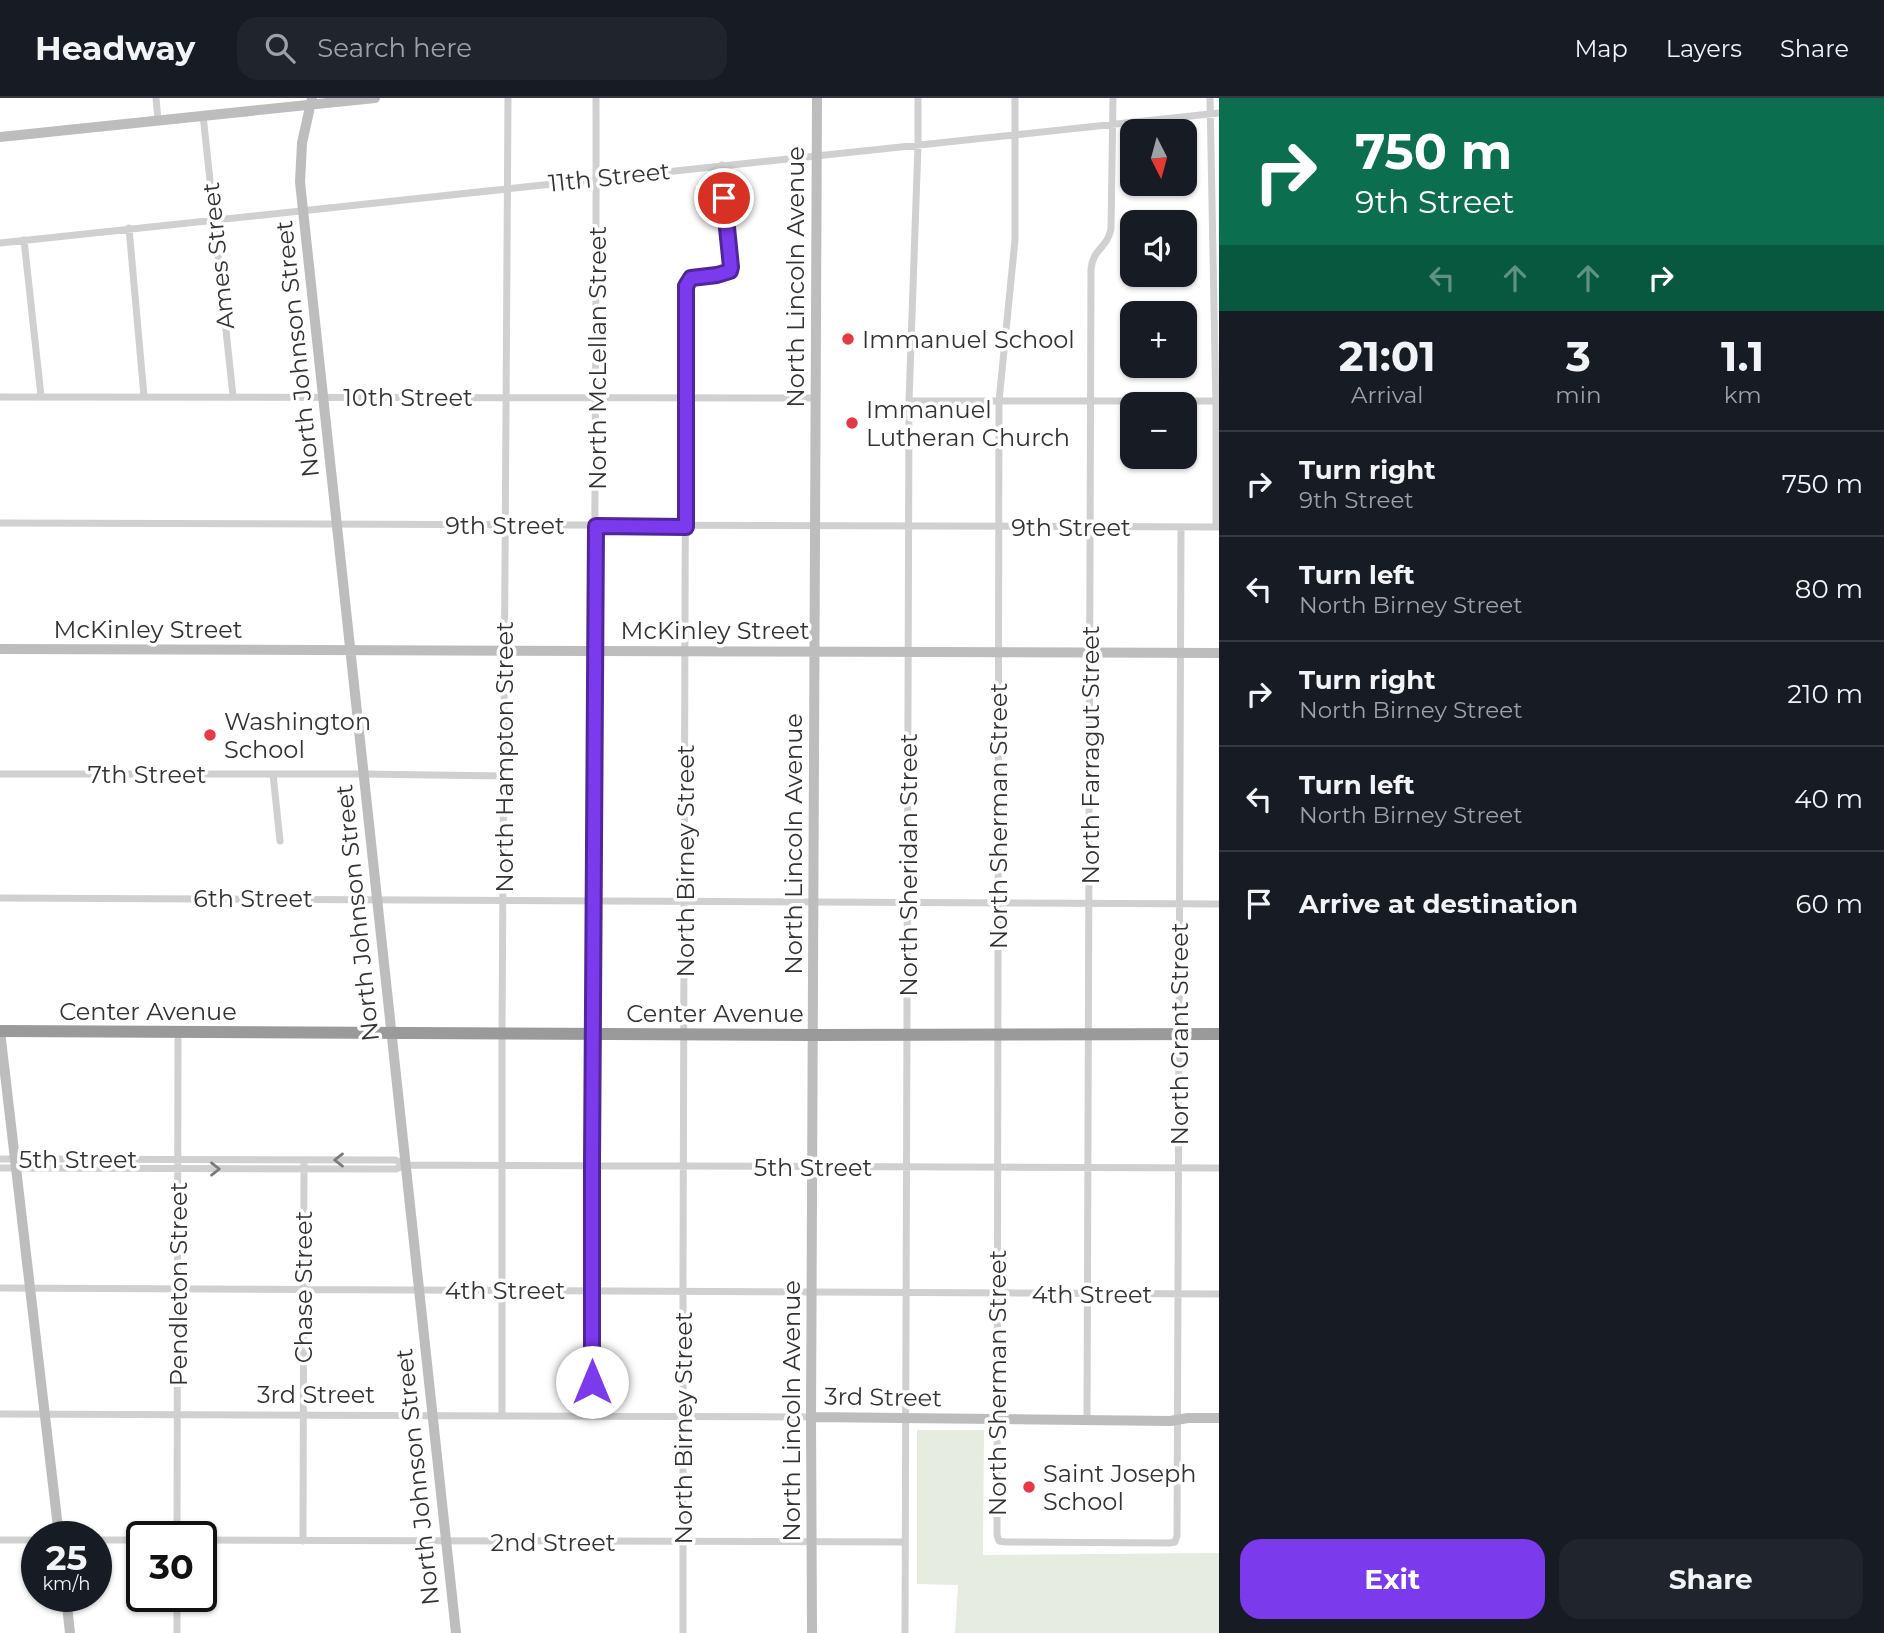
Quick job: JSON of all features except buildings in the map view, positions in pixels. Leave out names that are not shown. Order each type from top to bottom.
[{"type":"highway","name":"Center Avenue","points":[[0,1031],[1219,1034]]},
{"type":"street","points":[[156,98],[158,120]]},
{"type":"street","points":[[0,137],[203,116],[311,101],[374,98]]},
{"type":"street","name":"North Hampton Street","points":[[502,1416],[508,98]]},
{"type":"street","name":"North McLellan Street","points":[[593,1416],[591,1290],[597,397],[596,98]]},
{"type":"street","name":"North Lincoln Avenue","points":[[812,1633],[817,98]]},
{"type":"street","name":"North Sheridan Street","points":[[905,1633],[909,401],[918,98]]},
{"type":"street","name":"North Sherman Street","points":[[997,1535],[999,401],[1015,240],[1015,98]]},
{"type":"street","name":"North Farragut Street","points":[[1087,1420],[1092,260],[1095,253],[1107,242],[1111,229],[1113,98]]},
{"type":"street","points":[[1210,98],[1217,527]]},
{"type":"street","name":"North Johnson Street","points":[[311,101],[300,165],[304,209],[456,1633]]},
{"type":"street","name":"11th Street","points":[[0,243],[1219,113]]},
{"type":"street","name":"Ames Street","points":[[203,116],[233,396]]},
{"type":"street","name":"North Birney Street","points":[[683,1633],[686,286],[691,278],[730,271],[722,165]]},
{"type":"street","points":[[129,228],[144,396]]},
{"type":"street","points":[[24,240],[41,396]]},
{"type":"street","name":"10th Street","points":[[0,397],[815,398]]},
{"type":"street","points":[[909,401],[1217,401]]},
{"type":"street","name":"9th Street","points":[[0,523],[1217,527]]},
{"type":"street","name":"North Grant Street","points":[[997,1535],[999,1541],[1006,1542],[1169,1543],[1175,1542],[1177,1536],[1181,527]]},
{"type":"street","name":"McKinley Street","points":[[0,649],[1219,653]]},
{"type":"street","points":[[273,774],[281,841]]},
{"type":"street","name":"7th Street","points":[[0,775],[504,776]]},
{"type":"street","name":"6th Street","points":[[0,898],[1219,904]]},
{"type":"street","points":[[0,1031],[57,1521]]},
{"type":"street","name":"Pendleton Street","points":[[177,1521],[178,1032]]},
{"type":"street","name":"5th Street","points":[[0,1159],[17,1163],[178,1169],[396,1169],[407,1165],[1219,1168]]},
{"type":"street","name":"5th Street","points":[[0,1168],[17,1163],[179,1160],[395,1160],[407,1165]]},
{"type":"street","name":"Chase Street","points":[[303,1541],[304,1160]]},
{"type":"street","name":"4th Street","points":[[0,1288],[1219,1294]]},
{"type":"street","name":"3rd Street","points":[[0,1414],[1170,1421],[1219,1418]]},
{"type":"street","points":[[0,1540],[21,1540]]},
{"type":"street","name":"2nd Street","points":[[217,1540],[905,1542]]},
{"type":"street","points":[[68,1612],[70,1633]]},
{"type":"street","points":[[177,1612],[177,1633]]},
{"type":"shaded area","points":[[917,1430],[984,1430],[983,1555],[1219,1553],[1219,1633],[955,1633],[958,1585],[917,1584]]},
{"type":"place","name":"Immanuel School","points":[[848,339]]},
{"type":"place","name":"Immanuel Lutheran Church","points":[[852,423]]},
{"type":"place","name":"Washington School","points":[[210,735]]},
{"type":"place","name":"Saint Joseph School","points":[[1029,1487]]},
{"type":"route","points":[[592,1382],[596,526],[686,527],[686,286],[691,278],[730,271],[724,198]]}]
